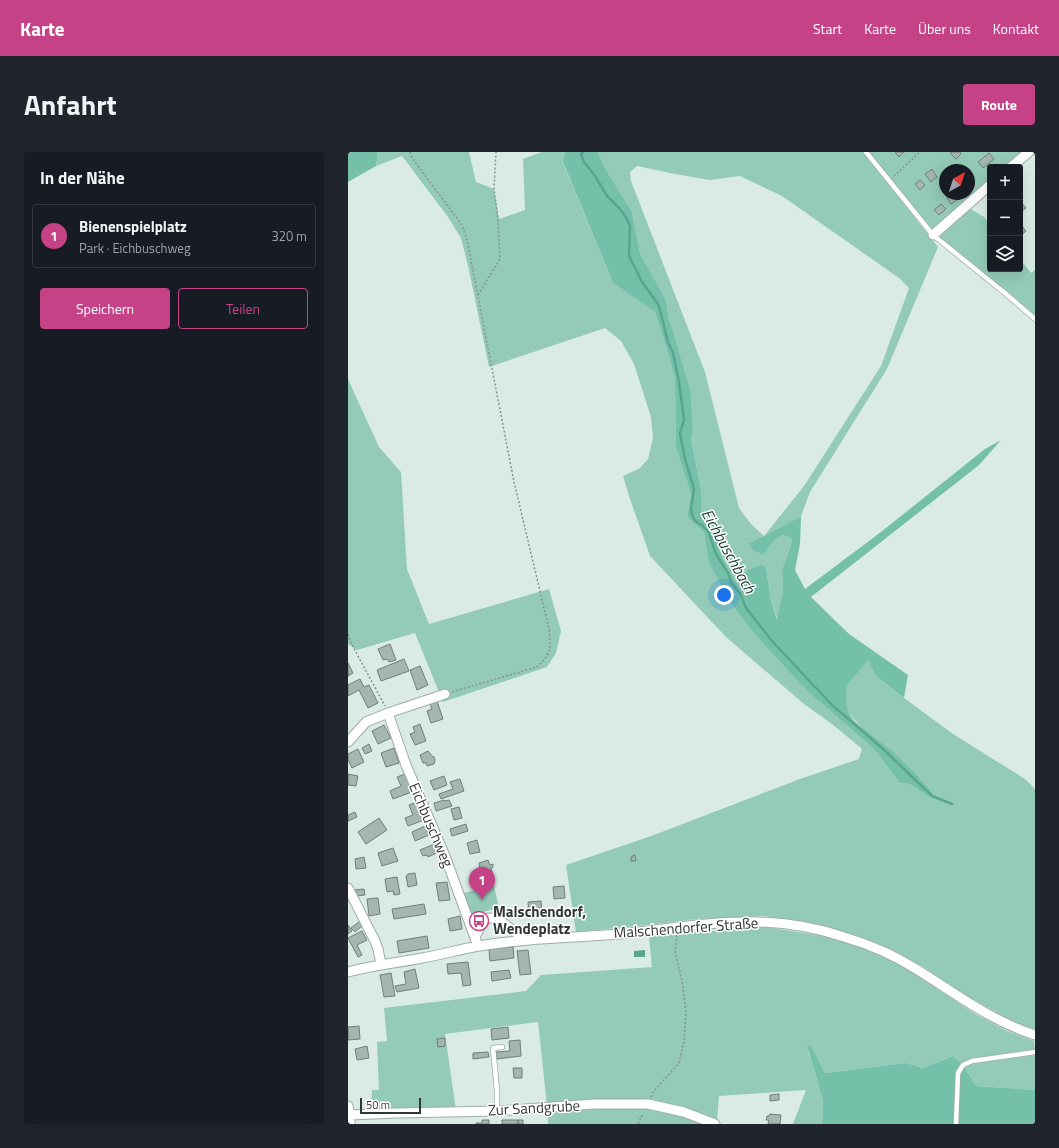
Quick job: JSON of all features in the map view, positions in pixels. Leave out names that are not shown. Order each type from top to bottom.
[{"type":"street","points":[[1015,164],[1029,152]]},
{"type":"street","points":[[933,234],[987,190]]},
{"type":"street","points":[[348,742],[366,722],[445,694]]},
{"type":"street","name":"Eichbuschweg","points":[[388,713],[406,765],[445,856],[477,942]]},
{"type":"street","points":[[348,888],[375,941],[381,964]]},
{"type":"street","points":[[477,942],[482,923],[488,918],[497,918],[525,940]]},
{"type":"street","name":"Malschendorfer Straße","points":[[348,972],[381,964],[422,958],[477,942],[619,934],[740,922],[767,922],[842,936],[867,945],[914,968],[990,1016],[1007,1025],[1035,1035]]},
{"type":"street","name":"Zur Sandgrube","points":[[349,1115],[497,1111],[594,1104],[648,1104],[684,1112],[715,1124]]},
{"type":"lane","points":[[866,152],[933,234],[1035,319]]},
{"type":"lane","points":[[497,1111],[497,1091],[493,1048],[502,1047]]},
{"type":"lane","points":[[956,1124],[958,1073],[964,1065],[972,1061],[1035,1052]]},
{"type":"path","points":[[410,152],[412,158],[462,225],[467,240],[514,482],[549,629],[551,645],[547,657],[537,666],[445,694]]},
{"type":"path","points":[[478,295],[500,259],[498,219],[494,189],[496,152]]},
{"type":"path","points":[[890,181],[894,175],[920,152]]},
{"type":"path","points":[[348,634],[351,643],[388,713]]},
{"type":"path","points":[[638,1124],[654,1091],[679,1063],[684,1041],[686,1012],[682,981],[675,952],[678,928]]},
{"type":"shaded area","points":[[348,152],[378,152],[376,166],[348,182]]},
{"type":"shaded area","points":[[378,152],[469,152],[476,182],[494,189],[499,219],[525,210],[523,159],[542,152],[565,152],[563,163],[613,283],[655,312],[675,379],[676,448],[691,494],[687,517],[704,532],[708,560],[757,637],[806,690],[874,749],[900,783],[910,784],[929,797],[849,714],[846,700],[846,687],[868,659],[876,676],[904,698],[953,734],[1025,779],[1035,789],[1035,1030],[1019,1025],[966,995],[924,967],[877,943],[821,925],[764,916],[697,919],[576,932],[566,865],[654,835],[800,779],[859,759],[862,749],[832,724],[804,704],[726,637],[650,556],[623,476],[640,468],[648,459],[653,438],[651,417],[634,364],[621,341],[605,328],[489,367],[461,238],[448,217],[402,156],[376,166]]},
{"type":"shaded area","points":[[565,152],[598,152],[605,168],[632,212],[640,253],[666,300],[669,319],[690,390],[693,431],[691,439],[701,490],[701,510],[704,519],[715,533],[722,557],[737,583],[748,570],[761,565],[766,567],[771,601],[777,620],[783,591],[782,569],[792,539],[783,535],[772,544],[764,555],[753,550],[749,543],[801,516],[800,544],[795,570],[805,589],[881,532],[985,449],[1001,440],[979,465],[811,597],[849,634],[908,675],[904,698],[876,676],[868,660],[846,687],[846,700],[849,714],[854,721],[894,753],[913,771],[933,794],[929,797],[910,784],[900,783],[874,749],[806,690],[757,637],[728,599],[708,560],[704,532],[687,517],[691,494],[676,448],[675,379],[655,312],[613,283],[563,162]]},
{"type":"shaded area","points":[[598,152],[863,152],[938,247],[887,369],[810,492],[801,516],[764,536],[749,543],[764,555],[772,544],[783,535],[792,539],[782,569],[783,591],[778,621],[771,601],[766,567],[737,583],[722,557],[715,533],[704,519],[701,510],[701,490],[691,439],[693,430],[666,300],[640,253],[632,212],[605,168]],"holes":[[[637,166],[710,180],[740,176],[782,196],[899,278],[909,288],[881,366],[804,486],[764,536],[751,524],[739,508],[705,372],[631,181],[630,172]]]},
{"type":"shaded area","points":[[866,152],[1028,152],[1014,164],[987,164],[987,188],[975,198],[975,164],[939,164],[939,200],[973,200],[966,206],[987,220],[987,272],[1023,272],[1023,263],[1031,273],[1035,270],[1035,318],[933,235]]},
{"type":"shaded area","points":[[348,379],[379,447],[401,472],[407,569],[429,624],[549,589],[561,631],[556,653],[547,667],[443,702],[415,633],[357,650],[348,644]]},
{"type":"shaded area","points":[[494,886],[499,908],[471,915],[463,893]]},
{"type":"shaded area","points":[[765,927],[818,935],[858,945],[898,963],[977,1015],[1007,1031],[1034,1041],[1035,1050],[984,1059],[1035,1053],[1035,1090],[976,1086],[963,1065],[953,1056],[923,1068],[906,1063],[825,1073],[811,1045],[807,1047],[823,1101],[822,1124],[793,1124],[806,1090],[719,1096],[717,1122],[682,1107],[547,1105],[538,1022],[445,1034],[456,1110],[371,1111],[372,1090],[379,1090],[377,1042],[387,1041],[384,1008],[526,991],[541,975],[652,967],[649,936]]},
{"type":"shaded area","points":[[645,950],[645,957],[634,957],[634,951]]},
{"type":"shaded area","points":[[811,1045],[825,1073],[906,1063],[923,1068],[953,1056],[963,1065],[976,1086],[1035,1090],[1035,1124],[822,1124],[823,1101],[807,1046]]},
{"type":"shaded area","points":[[583,1107],[655,1108],[709,1124],[548,1124],[548,1111]]},
{"type":"building","points":[[895,152],[904,152],[899,157]]},
{"type":"building","points":[[960,152],[961,154],[956,159],[950,153]]},
{"type":"building","points":[[989,153],[994,159],[983,168],[978,162]]},
{"type":"building","points":[[932,169],[937,177],[931,182],[925,174]]},
{"type":"building","points":[[920,180],[925,185],[920,190],[915,184]]},
{"type":"building","points":[[948,200],[957,200],[951,204]]},
{"type":"building","points":[[941,204],[946,209],[939,215],[934,210]]},
{"type":"building","points":[[390,644],[396,660],[389,662],[387,659],[383,660],[378,649]]},
{"type":"building","points":[[404,659],[409,671],[381,681],[377,670]]},
{"type":"building","points":[[348,663],[353,673],[348,676]]},
{"type":"building","points":[[420,666],[428,685],[417,690],[410,670]]},
{"type":"building","points":[[360,679],[364,687],[369,685],[378,703],[368,708],[359,690],[348,696],[348,685]]},
{"type":"building","points":[[437,701],[443,719],[431,723],[427,711],[432,709],[430,704]]},
{"type":"building","points":[[420,724],[426,741],[415,745],[410,734],[415,732],[413,727]]},
{"type":"building","points":[[384,725],[391,738],[378,744],[372,731]]},
{"type":"building","points":[[369,744],[372,751],[365,754],[362,748]]},
{"type":"building","points":[[394,748],[399,763],[386,767],[381,753]]},
{"type":"building","points":[[358,749],[364,762],[352,768],[348,760],[348,754]]},
{"type":"building","points":[[428,751],[435,760],[434,764],[427,766],[426,763],[423,763],[420,755]]},
{"type":"building","points":[[348,774],[358,776],[356,786],[348,785]]},
{"type":"building","points":[[405,774],[412,792],[393,799],[390,791],[401,786],[397,777]]},
{"type":"building","points":[[444,776],[447,785],[434,790],[430,781]]},
{"type":"building","points":[[460,779],[464,791],[441,799],[439,794],[453,789],[450,782]]},
{"type":"building","points":[[449,800],[452,806],[436,811],[434,803]]},
{"type":"building","points":[[417,802],[424,820],[408,826],[405,818],[413,815],[409,805]]},
{"type":"building","points":[[459,807],[462,818],[454,820],[451,809]]},
{"type":"building","points":[[355,812],[357,817],[348,821],[348,815]]},
{"type":"building","points":[[379,818],[387,830],[366,844],[358,832]]},
{"type":"building","points":[[466,824],[468,831],[452,836],[450,829]]},
{"type":"building","points":[[425,826],[429,835],[415,841],[412,832]]},
{"type":"building","points":[[477,840],[480,852],[470,854],[467,843]]},
{"type":"building","points":[[437,843],[441,851],[428,857],[427,855],[423,856],[420,850]]},
{"type":"building","points":[[393,848],[398,861],[382,866],[378,853]]},
{"type":"building","points":[[633,855],[635,855],[636,861],[631,861],[631,857],[633,857]]},
{"type":"building","points":[[364,857],[366,868],[356,869],[355,859]]},
{"type":"building","points":[[488,860],[490,865],[493,864],[493,867],[491,868],[492,872],[482,875],[479,863]]},
{"type":"building","points":[[492,872],[493,878],[481,882],[480,875]]},
{"type":"building","points":[[415,873],[417,885],[408,887],[406,876],[408,874]]},
{"type":"building","points":[[397,877],[400,894],[394,895],[393,891],[387,892],[385,879]]},
{"type":"building","points":[[447,882],[450,900],[439,901],[436,883]]},
{"type":"building","points":[[564,886],[565,898],[554,899],[553,887]]},
{"type":"building","points":[[364,889],[365,895],[356,896],[355,890]]},
{"type":"building","points":[[378,898],[380,914],[369,916],[367,899]]},
{"type":"building","points":[[541,901],[542,914],[529,916],[528,902]]},
{"type":"building","points":[[424,904],[426,914],[394,919],[392,909]]},
{"type":"building","points":[[460,916],[462,929],[450,931],[448,919]]},
{"type":"building","points":[[360,921],[363,925],[355,932],[351,928]]},
{"type":"building","points":[[348,925],[352,931],[348,934]]},
{"type":"building","points":[[362,931],[367,940],[357,945],[362,955],[358,957],[348,938]]},
{"type":"building","points":[[427,936],[429,948],[399,953],[397,941]]},
{"type":"building","points":[[513,947],[514,958],[490,961],[489,949]]},
{"type":"building","points":[[528,950],[531,974],[520,975],[517,951]]},
{"type":"building","points":[[468,962],[471,985],[463,986],[461,973],[448,974],[447,964]]},
{"type":"building","points":[[415,969],[419,988],[397,992],[395,986],[406,984],[404,972]]},
{"type":"building","points":[[509,970],[511,978],[492,981],[491,972]]},
{"type":"building","points":[[391,973],[395,996],[384,997],[380,975]]},
{"type":"building","points":[[359,1026],[360,1039],[348,1040],[348,1027]]},
{"type":"building","points":[[508,1027],[509,1038],[492,1040],[491,1029]]},
{"type":"building","points":[[445,1038],[445,1046],[438,1047],[437,1039]]},
{"type":"building","points":[[520,1040],[521,1056],[497,1059],[496,1052],[510,1051],[509,1041]]},
{"type":"building","points":[[367,1046],[369,1058],[357,1060],[355,1049]]},
{"type":"building","points":[[488,1052],[489,1057],[473,1059],[473,1053]]},
{"type":"building","points":[[513,1068],[522,1068],[522,1078],[514,1078]]},
{"type":"building","points":[[779,1094],[779,1100],[770,1101],[770,1095]]},
{"type":"building","points":[[770,1114],[781,1115],[780,1124],[768,1124],[769,1120],[766,1120],[767,1116]]},
{"type":"building","points":[[482,1120],[489,1120],[489,1124],[476,1124],[482,1123]]},
{"type":"building","points":[[502,1120],[518,1120],[518,1124],[502,1124]]},
{"type":"building","points":[[518,1120],[523,1120],[523,1124],[518,1124]]},
{"type":"waterway","name":"Eichbuschbach","points":[[583,152],[581,154],[584,162],[595,176],[607,196],[620,209],[627,219],[630,226],[629,256],[642,282],[658,304],[660,310],[668,342],[673,353],[679,382],[684,420],[680,433],[685,459],[694,489],[691,508],[695,521],[702,525],[709,533],[716,554],[728,573],[732,584],[740,593],[746,608],[772,641],[832,705],[881,747],[932,796],[952,804]]},
{"type":"place","name":"Bienenspielplatz","points":[[482,900]]},
{"type":"place","name":"Malschendorf, Wendeplatz","points":[[479,921]]}]
